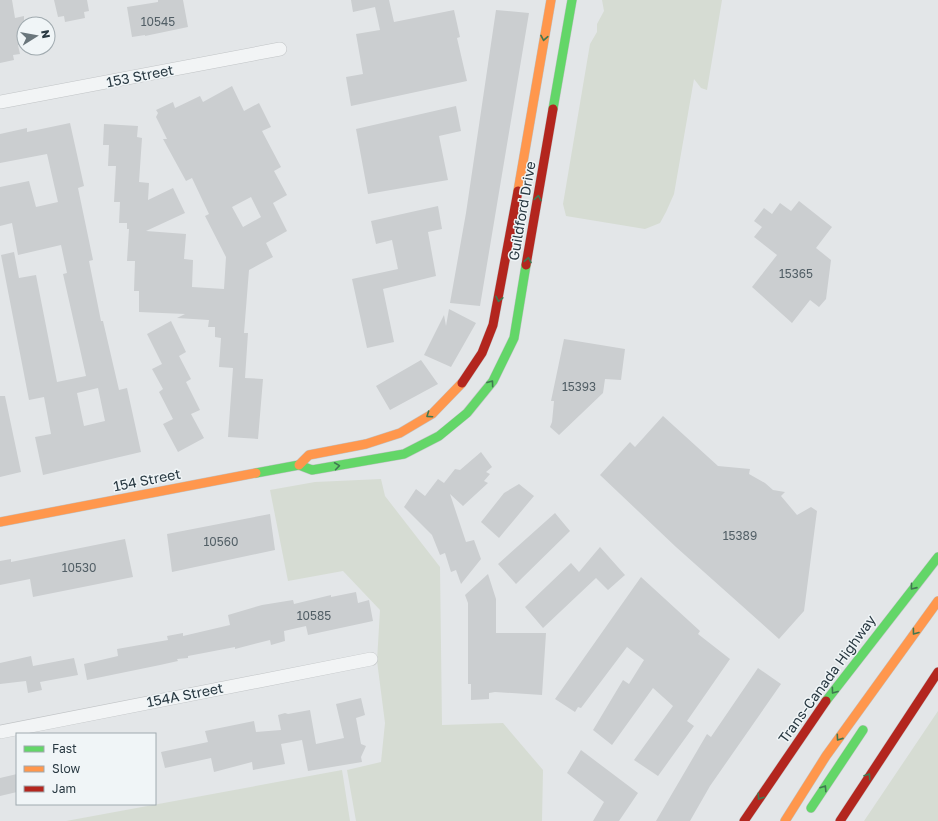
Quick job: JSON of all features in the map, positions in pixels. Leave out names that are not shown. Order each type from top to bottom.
[{"type":"main road","name":"Guildford Drive","points":[[458,389],[482,354],[493,325],[504,274],[551,0]]},
{"type":"main road","name":"Guildford Drive","points":[[467,413],[493,381],[514,338],[572,0]]},
{"type":"main road","name":"154 Street","points":[[0,522],[299,465],[309,456],[366,444],[400,433],[432,414],[458,389]]},
{"type":"main road","name":"154 Street","points":[[299,465],[312,470],[404,454],[439,436],[467,413]]},
{"type":"main road","name":"Trans-Canada Highway","points":[[744,821],[800,738],[875,635],[938,557]]},
{"type":"main road","points":[[785,821],[826,756],[938,601]]},
{"type":"main road","points":[[840,821],[938,672]]},
{"type":"main road","points":[[807,815],[869,722]]},
{"type":"street","name":"153 Street","points":[[0,102],[280,49]]},
{"type":"street","name":"154A Street","points":[[0,732],[371,659]]},
{"type":"shaded area","points":[[602,0],[722,0],[707,90],[701,88],[694,79],[674,194],[660,223],[645,229],[566,216],[563,204],[590,44],[597,32],[597,24],[604,11]]},
{"type":"shaded area","points":[[381,479],[385,496],[440,567],[442,725],[503,723],[543,770],[542,821],[356,821],[347,770],[381,762],[385,723],[377,661],[380,610],[343,571],[288,581],[270,490],[315,482]]},
{"type":"shaded area","points":[[938,711],[938,821],[864,821]]},
{"type":"shaded area","points":[[342,770],[350,821],[66,821]]},
{"type":"building","points":[[0,0],[12,0],[16,18],[16,55],[13,55],[14,60],[0,63]]},
{"type":"building","points":[[54,0],[87,0],[89,11],[84,12],[85,18],[65,22],[64,16],[58,17]]},
{"type":"building","points":[[158,0],[183,0],[188,27],[145,36],[132,37],[127,7],[158,2]]},
{"type":"building","points":[[351,0],[389,0],[394,22],[454,10],[460,37],[457,38],[467,81],[351,106],[346,77],[363,74],[356,34],[380,30],[375,7],[353,12]]},
{"type":"building","points":[[496,10],[529,13],[480,306],[450,303],[466,213]]},
{"type":"building","points":[[232,86],[244,111],[259,103],[271,127],[262,131],[281,167],[274,171],[287,195],[273,203],[287,231],[266,243],[273,257],[249,270],[244,333],[248,333],[245,378],[263,379],[258,439],[228,437],[233,368],[219,367],[221,338],[215,337],[215,327],[208,327],[209,320],[177,318],[185,314],[139,312],[139,291],[134,291],[135,261],[127,261],[129,229],[127,229],[127,223],[119,223],[120,202],[114,202],[116,166],[108,166],[109,145],[103,145],[104,124],[138,126],[137,137],[142,138],[139,182],[149,183],[148,200],[173,188],[185,213],[146,231],[186,234],[184,259],[193,260],[192,287],[224,289],[226,257],[205,216],[209,214],[192,178],[186,181],[163,139],[167,139],[156,117],[158,113],[156,110],[173,102],[175,108],[200,96],[203,102]],"holes":[[[251,197],[261,217],[243,227],[232,207]]]},
{"type":"building","points":[[456,106],[461,131],[439,136],[448,180],[368,194],[356,129]]},
{"type":"building","points":[[70,123],[84,186],[78,188],[93,260],[89,261],[101,321],[103,321],[119,390],[127,388],[141,452],[43,475],[35,437],[51,434],[44,397],[29,400],[1,255],[14,252],[19,278],[36,275],[57,382],[86,376],[63,274],[67,273],[61,245],[18,255],[12,223],[0,226],[0,187],[29,181],[36,207],[58,202],[47,154],[0,163],[0,134],[27,128],[27,132]],"holes":[[[98,388],[105,421],[84,426],[77,393]]]},
{"type":"building","points":[[799,201],[832,227],[816,248],[831,260],[826,299],[819,307],[810,300],[792,323],[752,287],[777,255],[754,237],[762,227],[754,221],[764,208],[772,214],[780,203],[791,211]]},
{"type":"building","points":[[438,206],[442,229],[428,232],[436,276],[383,289],[394,342],[367,348],[352,279],[398,269],[392,240],[376,244],[371,221]]},
{"type":"building","points":[[449,309],[476,323],[451,367],[424,355],[444,315],[446,326]]},
{"type":"building","points":[[171,321],[186,352],[179,356],[191,379],[186,382],[200,410],[191,414],[204,438],[178,452],[163,424],[173,419],[159,392],[163,389],[152,369],[162,364],[147,334]]},
{"type":"building","points":[[564,339],[625,349],[621,380],[605,379],[603,393],[559,435],[550,427],[552,422],[554,401],[551,401]]},
{"type":"building","points":[[421,360],[438,384],[390,410],[376,386]]},
{"type":"building","points":[[0,396],[5,396],[21,472],[0,477]]},
{"type":"building","points":[[663,416],[718,466],[750,469],[749,474],[765,483],[773,490],[785,492],[781,496],[797,515],[811,507],[817,511],[804,611],[779,639],[676,547],[600,475],[630,442],[635,447]]},
{"type":"building","points":[[481,452],[492,467],[486,472],[490,474],[484,481],[488,483],[463,506],[450,494],[466,542],[474,540],[481,559],[461,584],[456,570],[451,572],[445,553],[440,555],[432,535],[404,507],[416,489],[425,496],[438,479],[444,483],[455,469],[460,470]]},
{"type":"building","points":[[519,484],[534,496],[499,538],[481,522],[504,493]]},
{"type":"building","points":[[555,513],[570,531],[516,584],[498,564]]},
{"type":"building","points":[[270,514],[275,550],[172,572],[167,534]]},
{"type":"building","points":[[125,539],[133,577],[33,597],[30,579],[0,585],[0,561],[11,559],[11,562]]},
{"type":"building","points":[[600,547],[625,575],[608,590],[596,578],[543,628],[525,607],[571,563],[579,572]]},
{"type":"building","points":[[488,574],[496,599],[496,633],[546,633],[542,695],[495,692],[489,693],[489,699],[471,700],[471,684],[468,684],[468,603],[465,595]]},
{"type":"building","points":[[641,577],[700,631],[698,634],[730,659],[687,721],[694,726],[658,776],[634,760],[673,706],[653,688],[612,745],[593,730],[623,680],[629,684],[644,660],[627,647],[581,708],[578,707],[575,712],[555,699]]},
{"type":"building","points":[[356,592],[358,603],[369,600],[373,621],[308,635],[306,626],[284,631],[285,641],[271,645],[270,640],[235,649],[235,647],[188,656],[188,658],[177,659],[178,661],[87,680],[84,664],[118,656],[117,649],[168,640],[167,636],[183,633],[183,636],[230,625],[228,615],[262,605],[293,600],[294,604],[331,595],[331,597]]},
{"type":"building","points":[[31,656],[33,666],[74,658],[78,675],[40,682],[42,690],[28,693],[26,681],[0,684],[0,663]]},
{"type":"building","points":[[758,668],[781,684],[710,786],[690,821],[656,821],[707,734],[711,737]]},
{"type":"building","points":[[361,698],[365,715],[356,718],[361,744],[366,746],[361,757],[362,762],[308,771],[302,740],[281,744],[285,764],[253,770],[252,762],[214,772],[211,758],[165,768],[161,752],[208,742],[205,731],[254,721],[256,732],[281,730],[278,715],[285,713],[288,714],[310,710],[316,744],[344,738],[336,704]]},
{"type":"building","points":[[581,750],[638,793],[619,821],[593,821],[604,802],[567,773]]},
{"type":"building","points":[[16,774],[16,792],[0,796],[0,778]]},
{"type":"traffic: fast","points":[[553,109],[572,0]]},
{"type":"traffic: fast","points":[[256,473],[299,465],[312,470],[404,454],[439,436],[467,413],[493,381],[514,338],[526,265]]},
{"type":"traffic: fast","points":[[826,701],[938,557]]},
{"type":"traffic: fast","points":[[811,808],[863,730]]},
{"type":"traffic: slow","points":[[518,191],[551,0]]},
{"type":"traffic: slow","points":[[299,465],[309,455],[366,444],[400,433],[432,414],[462,383]]},
{"type":"traffic: slow","points":[[0,522],[256,473]]},
{"type":"traffic: slow","points":[[785,821],[826,756],[938,601]]},
{"type":"traffic: jam","points":[[526,265],[553,109]]},
{"type":"traffic: jam","points":[[462,383],[482,353],[493,325],[518,191]]},
{"type":"traffic: jam","points":[[840,821],[938,672]]},
{"type":"traffic: jam","points":[[744,821],[826,701]]}]
